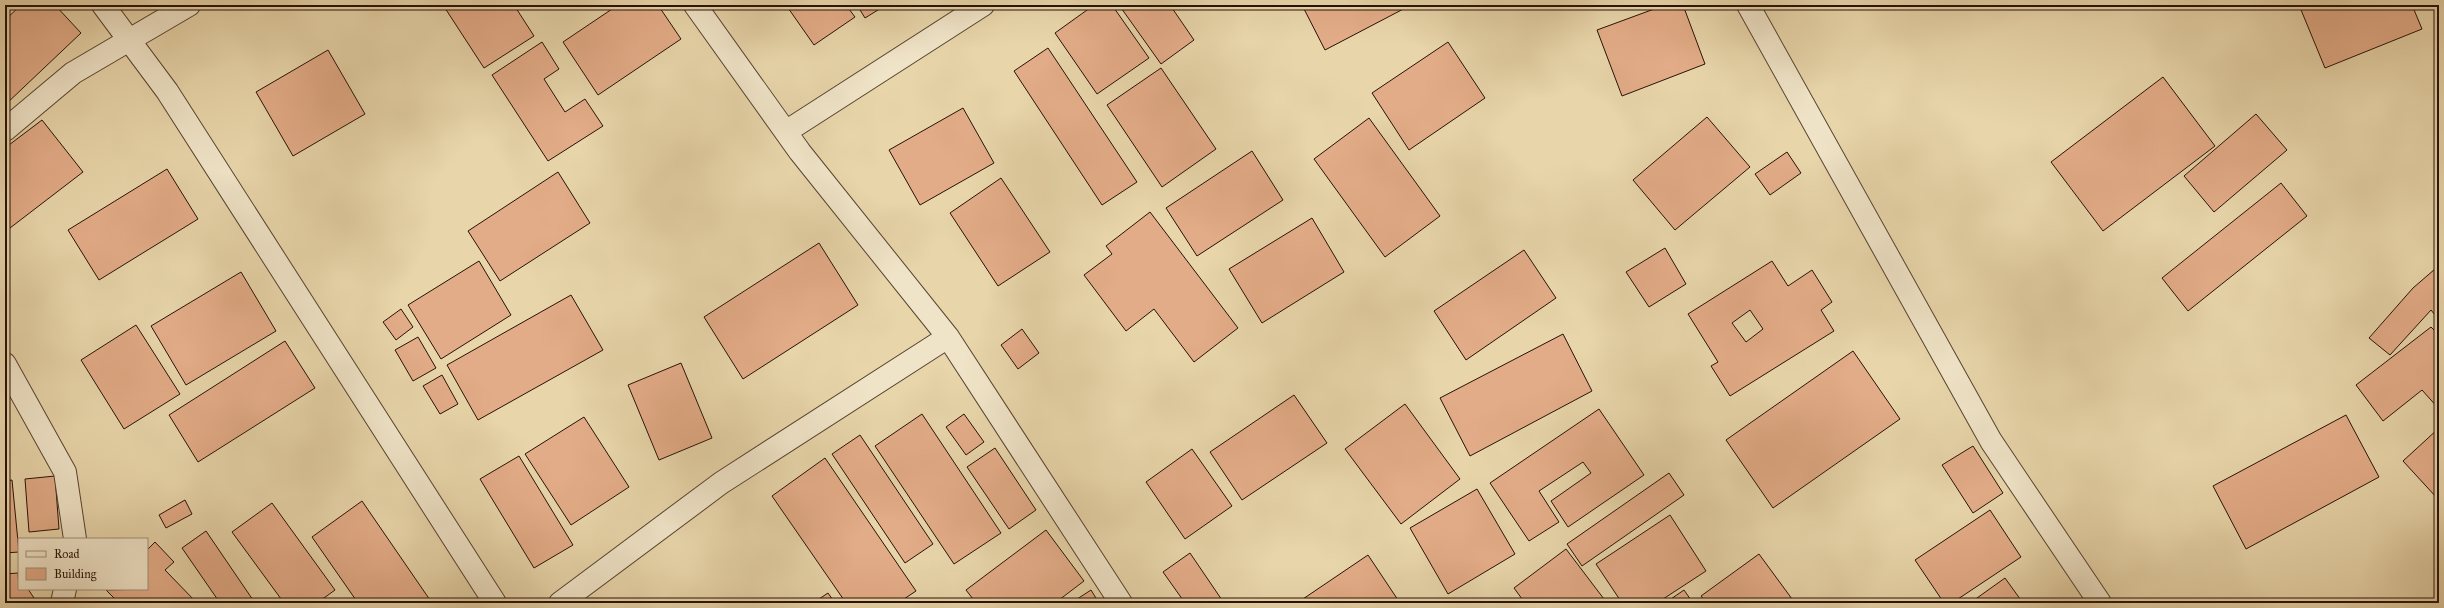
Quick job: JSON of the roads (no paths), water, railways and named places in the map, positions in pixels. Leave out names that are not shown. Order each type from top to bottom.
[{"type":"street","points":[[103,5],[171,97],[495,603]]},
{"type":"street","points":[[5,130],[74,73],[189,5]]},
{"type":"street","points":[[695,5],[800,152],[948,337],[1121,603]]},
{"type":"street","points":[[786,131],[983,5]]},
{"type":"street","points":[[1748,5],[1991,441],[2100,603]]},
{"type":"street","points":[[560,603],[721,483],[948,337]]},
{"type":"street","points":[[5,364],[65,472],[75,538]]},
{"type":"street","points":[[62,603],[65,590]]}]
